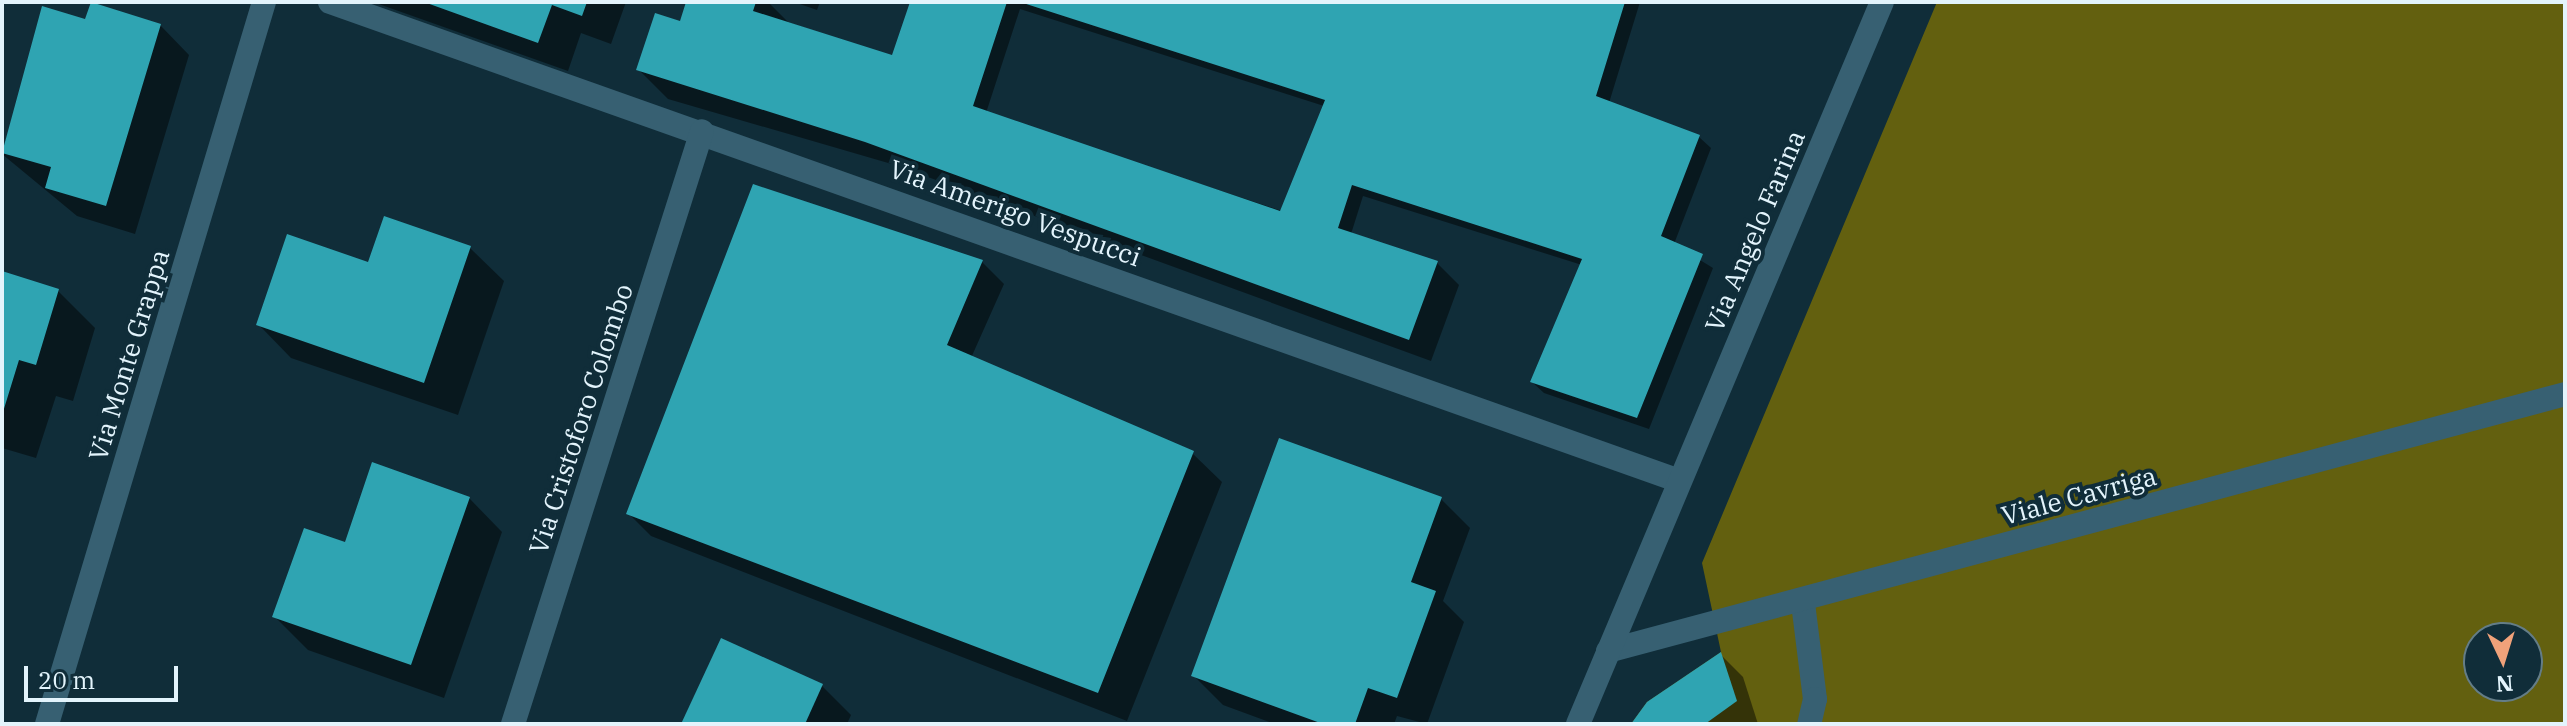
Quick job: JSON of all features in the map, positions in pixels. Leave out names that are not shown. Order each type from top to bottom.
[{"type":"street","name":"Via Monte Grappa","points":[[47,724],[264,2]]},
{"type":"street","name":"Via Amerigo Vespucci","points":[[330,2],[702,131],[1680,481]]},
{"type":"street","name":"Via Angelo Farina","points":[[1578,724],[1882,2]]},
{"type":"street","name":"Via Cristoforo Colombo","points":[[513,724],[702,131]]},
{"type":"street","name":"Viale Cavriga","points":[[1608,651],[1803,603],[2565,394]]},
{"type":"street","points":[[1803,603],[1815,699],[1809,724]]},
{"type":"shaded area","points":[[1937,2],[2565,2],[2565,724],[1631,724],[1647,702],[1721,652],[1702,563]]},
{"type":"building","points":[[91,2],[161,24],[106,206],[45,188],[51,167],[2,153],[42,6],[85,19]]},
{"type":"building","points":[[424,2],[587,2],[582,16],[552,5],[538,43]]},
{"type":"building","points":[[686,2],[756,2],[753,11],[892,55],[910,2],[1007,2],[973,106],[1280,211],[1325,100],[1020,2],[1625,2],[1596,96],[1700,135],[1661,236],[1703,254],[1637,418],[1530,382],[1582,259],[1352,185],[1338,228],[1438,261],[1409,340],[865,142],[636,70],[655,13],[680,21]]},
{"type":"building","points":[[753,184],[983,260],[947,345],[1194,451],[1098,693],[626,514]]},
{"type":"building","points":[[384,216],[471,246],[424,383],[256,325],[287,234],[368,262]]},
{"type":"building","points":[[2,271],[59,289],[36,365],[19,360],[3,412]]},
{"type":"building","points":[[1279,438],[1442,497],[1411,582],[1436,591],[1397,698],[1368,688],[1355,724],[1323,724],[1191,676]]},
{"type":"building","points":[[372,462],[470,497],[411,665],[272,617],[304,528],[345,542]]},
{"type":"building","points":[[721,638],[823,684],[805,724],[681,724]]},
{"type":"building","points":[[1721,652],[1737,701],[1705,724],[1631,724],[1647,702]]}]
